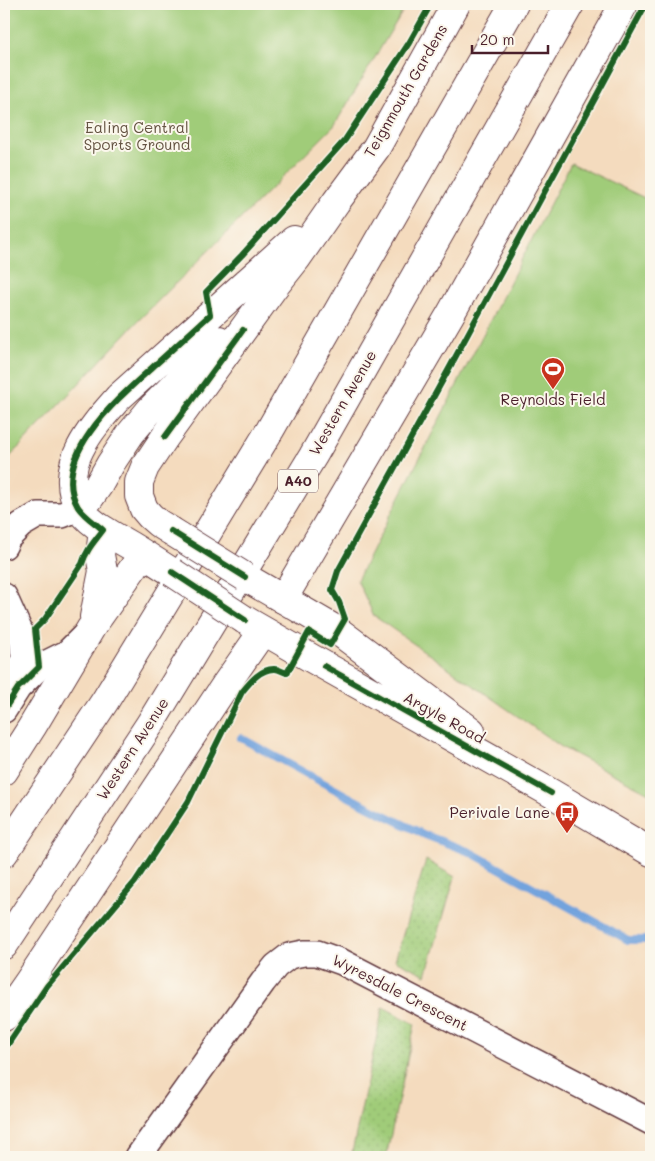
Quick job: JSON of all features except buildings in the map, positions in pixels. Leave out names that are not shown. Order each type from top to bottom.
[{"type":"main road","name":"Teignmouth Gardens","points":[[336,202],[376,148],[456,4]]},
{"type":"main road","points":[[4,853],[105,701],[270,430],[514,4]]},
{"type":"main road","name":"Western Avenue","points":[[4,945],[150,724],[313,456],[570,4]]},
{"type":"main road","points":[[4,1017],[226,684],[254,625],[445,324],[624,4]]},
{"type":"main road","points":[[336,202],[274,287],[215,343],[131,432],[98,486],[89,499],[79,508],[74,496],[71,480],[73,468],[80,449],[96,424],[119,397],[336,202]]},
{"type":"main road","name":"Argyle Road","points":[[274,287],[165,436],[145,467],[139,482],[139,496],[144,509],[164,527],[338,631],[552,793]]},
{"type":"main road","name":"Argyle Road","points":[[79,508],[103,530],[254,625],[552,793],[651,852]]},
{"type":"main road","points":[[4,771],[32,728],[91,628],[148,557],[164,527]]},
{"type":"main road","points":[[91,628],[102,571],[100,555],[103,530]]},
{"type":"street","points":[[4,546],[8,538],[21,525],[38,515],[62,515],[79,508]]},
{"type":"street","points":[[4,596],[22,636],[24,657],[18,688]]},
{"type":"street","points":[[4,710],[18,688],[39,667],[67,653],[91,628]]},
{"type":"street","name":"Wyresdale Crescent","points":[[138,1157],[262,982],[276,966],[289,956],[318,952],[342,962],[651,1122]]},
{"type":"green space","name":"Ealing Central Sports Ground","points":[[4,4],[407,4],[334,126],[136,323],[4,463]]},
{"type":"green space","name":"Reynolds Field","points":[[571,163],[651,201],[651,794],[563,748],[374,616],[357,580]]},
{"type":"green space","points":[[426,860],[455,877],[426,975],[395,960]]},
{"type":"green space","points":[[383,1007],[415,1024],[386,1157],[351,1157]]},
{"type":"waterway","points":[[241,738],[351,798],[425,835],[470,852],[628,940],[651,940]]},
{"type":"cycle path","points":[[4,710],[18,688],[39,667],[35,629],[45,619],[82,564],[88,550],[103,530],[78,507],[71,487],[73,467],[81,447],[93,428],[109,409],[210,315],[206,292],[242,255],[345,140],[409,43],[431,4]]},
{"type":"cycle path","points":[[4,1050],[47,986],[135,882],[188,802],[242,692],[256,676],[265,671],[276,669],[287,673],[309,632],[330,645],[345,619],[332,590],[338,571],[646,4]]},
{"type":"cycle path","points":[[165,437],[243,330]]},
{"type":"cycle path","points":[[171,531],[245,577]]},
{"type":"cycle path","points":[[172,572],[245,620]]},
{"type":"cycle path","points":[[324,666],[551,793]]},
{"type":"place","name":"Reynolds Field","points":[[553,390]]},
{"type":"place","name":"Perivale Lane","points":[[567,834]]}]
